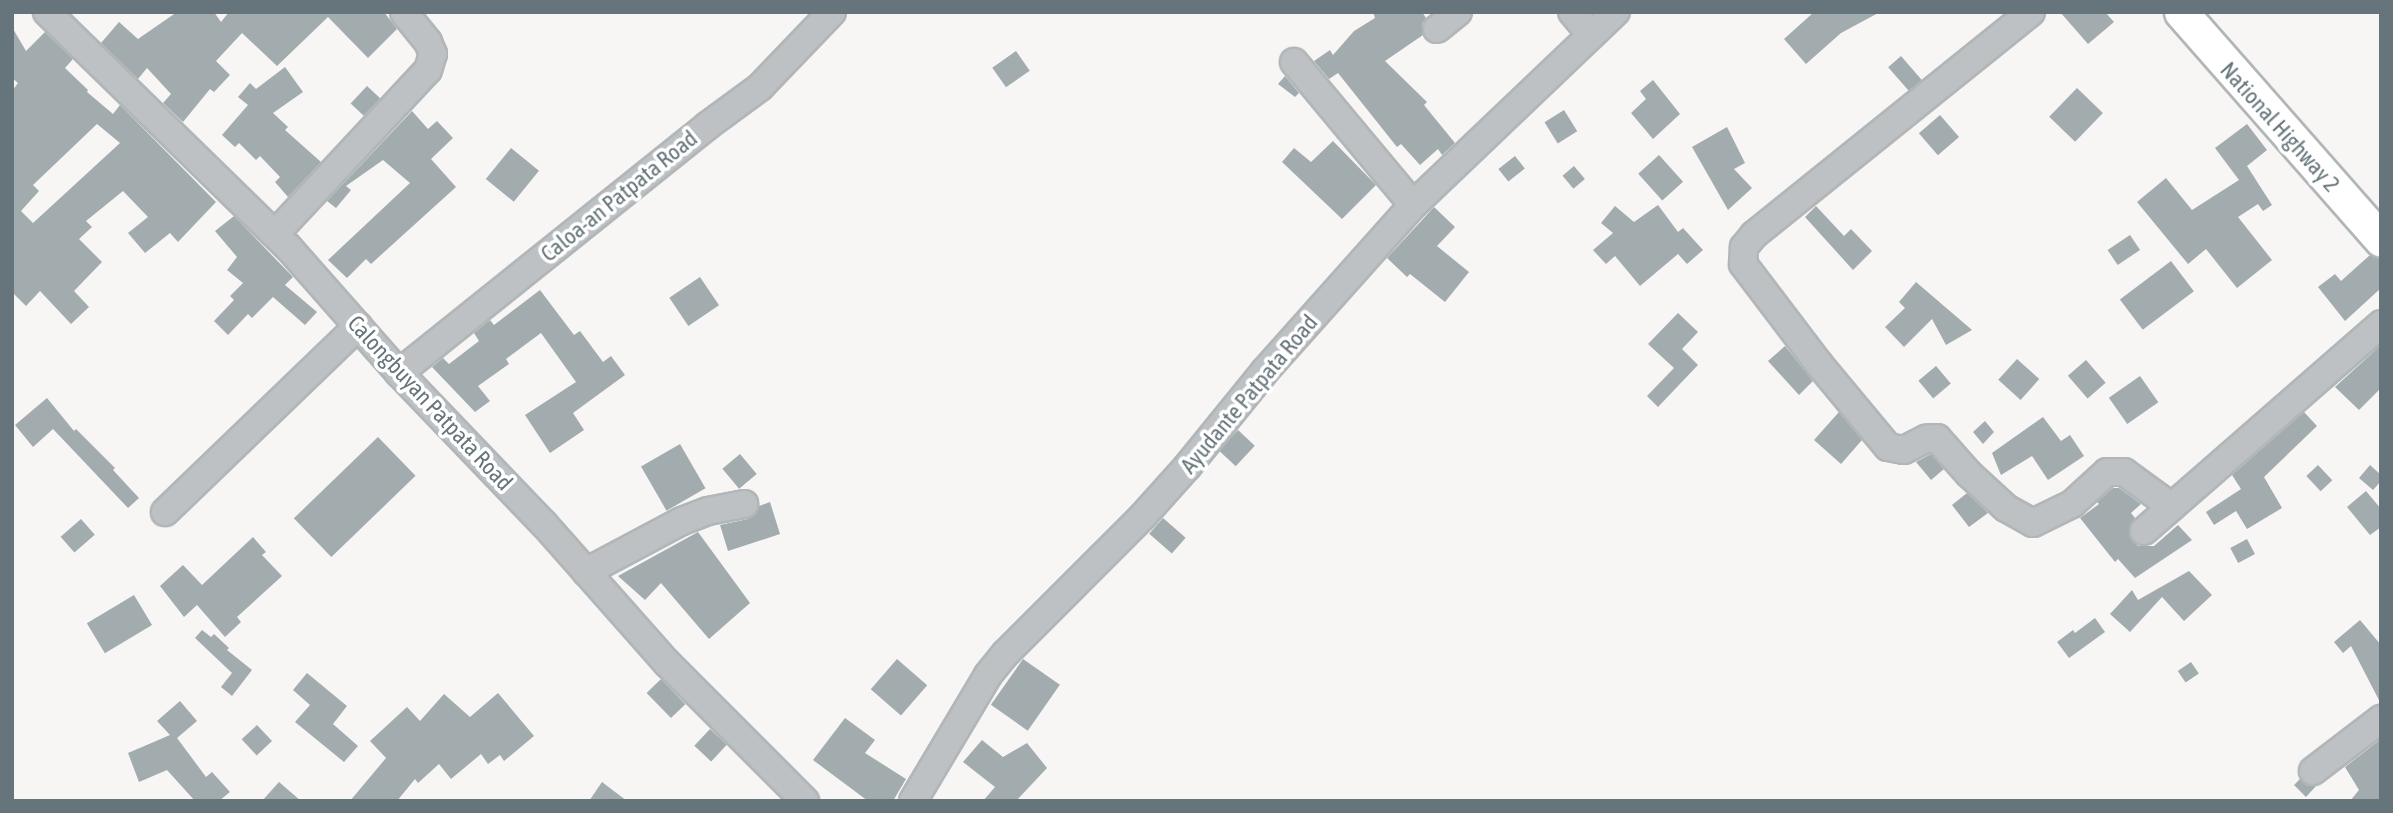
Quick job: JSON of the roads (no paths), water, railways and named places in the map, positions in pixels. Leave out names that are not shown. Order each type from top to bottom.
[{"type":"main road","name":"National Highway 2","points":[[2181,12],[2381,240]]},
{"type":"street","name":"Calongbuyan Patpata Road","points":[[47,12],[275,234],[399,373],[586,572],[668,664],[805,801]]},
{"type":"street","points":[[275,234],[428,70],[433,54],[428,41],[404,12]]},
{"type":"street","name":"Caloa-an Patpata Road","points":[[399,373],[707,125],[760,87],[832,12]]},
{"type":"street","points":[[1437,29],[1458,12]]},
{"type":"street","points":[[1572,12],[1591,35]]},
{"type":"street","name":"Ayudante Patpata Road","points":[[913,801],[988,675],[1006,653],[1187,467],[1265,372],[1413,205],[1616,12]]},
{"type":"street","points":[[2031,12],[1754,235],[1744,247],[1743,264],[1819,364],[1888,447],[1904,450],[1926,439],[1937,438],[1969,474],[2006,508],[2033,523],[2072,505],[2107,471],[2124,472],[2172,507]]},
{"type":"street","points":[[1294,62],[1413,205]]},
{"type":"street","points":[[2144,531],[2381,324]]},
{"type":"street","points":[[165,512],[358,327]]},
{"type":"street","points":[[586,572],[682,521],[708,511],[744,504]]},
{"type":"street","points":[[2313,771],[2381,719]]}]
